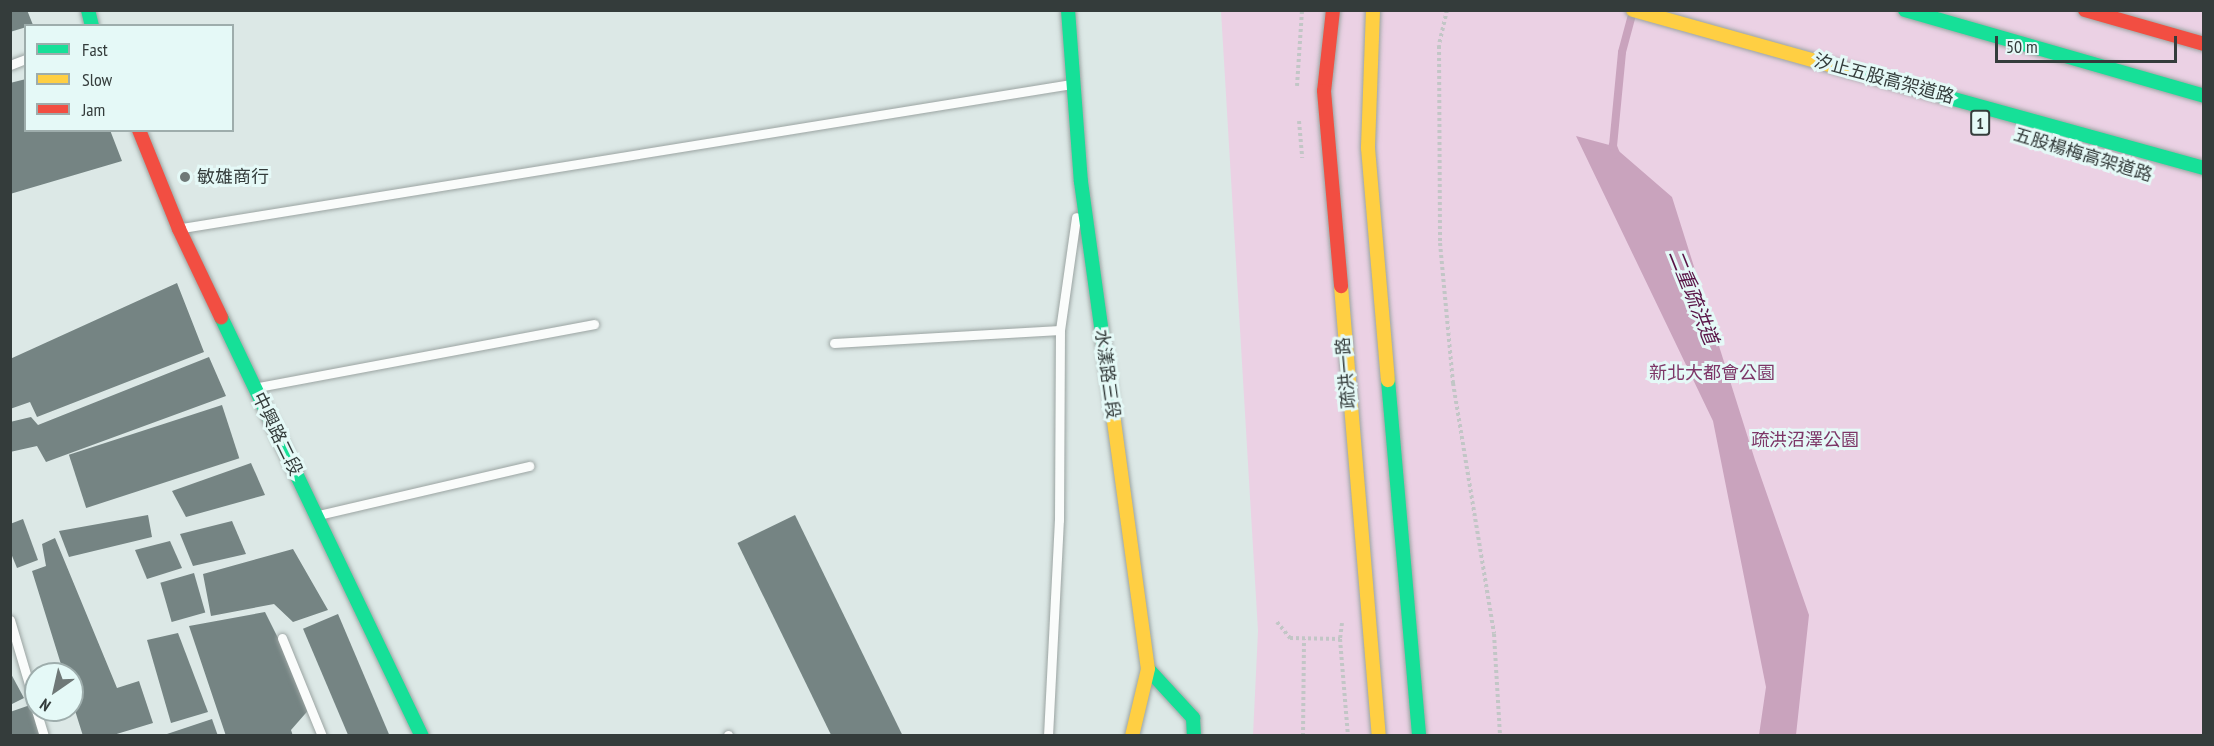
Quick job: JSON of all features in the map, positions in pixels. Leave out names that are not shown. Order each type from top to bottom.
[{"type":"main road","name":"水漾路三段","points":[[1068,10],[1081,182],[1148,669],[1132,735]]},
{"type":"main road","name":"疏洪一路","points":[[1333,10],[1324,102],[1379,735]]},
{"type":"main road","points":[[1372,10],[1368,148],[1419,735]]},
{"type":"main road","name":"汐止五股高架道路","points":[[1633,10],[2204,168]]},
{"type":"main road","points":[[1905,10],[2204,96]]},
{"type":"main road","points":[[2085,10],[2204,44]]},
{"type":"main road","name":"1","points":[[1761,45],[1968,119]]},
{"type":"main road","name":"中興路二段","points":[[140,132],[179,229],[422,735]]},
{"type":"main road","points":[[1148,669],[1193,718],[1194,735]]},
{"type":"lane","points":[[179,229],[1074,84]]},
{"type":"lane","points":[[1048,735],[1059,520],[1060,330],[1081,182]]},
{"type":"lane","points":[[255,388],[594,324]]},
{"type":"lane","points":[[834,343],[1060,330]]},
{"type":"lane","points":[[316,515],[529,466]]},
{"type":"lane","points":[[12,627],[24,668]]},
{"type":"lane","points":[[282,638],[322,735]]},
{"type":"path","points":[[1447,10],[1439,46],[1440,243],[1453,383],[1494,634],[1500,735]]},
{"type":"path","points":[[1277,622],[1290,638],[1340,639]]},
{"type":"path","points":[[1303,735],[1304,639]]},
{"type":"green space","name":"新北大都會公園","points":[[1221,11],[2203,11],[2203,735],[1253,735],[1258,631]]},
{"type":"water","points":[[1576,136],[1613,146],[1672,197],[1755,460],[1809,615],[1796,735],[1759,735],[1766,687],[1713,421]]},
{"type":"building","points":[[10,10],[27,10],[33,24],[24,24],[24,28],[10,32]]},
{"type":"building","points":[[24,80],[24,132],[111,132],[122,161],[10,194],[10,83]]},
{"type":"building","points":[[177,283],[204,352],[37,417],[30,402],[10,409],[10,359]]},
{"type":"building","points":[[209,357],[226,396],[46,462],[37,446],[10,452],[10,422],[31,417],[38,425]]},
{"type":"building","points":[[222,405],[239,458],[86,508],[69,455]]},
{"type":"building","points":[[251,463],[265,495],[186,517],[172,491]]},
{"type":"building","points":[[148,515],[152,537],[69,557],[59,531]]},
{"type":"building","points":[[795,515],[903,736],[832,736],[737,543]]},
{"type":"building","points":[[23,519],[38,560],[17,568],[10,551],[10,524]]},
{"type":"building","points":[[232,521],[246,554],[193,566],[180,534]]},
{"type":"building","points":[[55,538],[117,688],[139,681],[153,723],[110,736],[83,736],[79,722],[84,722],[84,662],[60,662],[32,571],[46,566],[42,544]]},
{"type":"building","points":[[170,541],[182,568],[147,579],[135,550]]},
{"type":"building","points":[[293,549],[328,610],[293,622],[274,604],[211,616],[203,574]]},
{"type":"building","points":[[194,573],[205,612],[172,622],[160,583]]},
{"type":"building","points":[[265,612],[312,706],[291,730],[293,736],[226,736],[189,626]]},
{"type":"building","points":[[338,614],[390,736],[349,736],[303,629]]},
{"type":"building","points":[[178,633],[208,712],[171,723],[147,640]]},
{"type":"building","points":[[10,672],[24,698],[10,705]]},
{"type":"building","points":[[24,707],[24,722],[37,722],[40,736],[10,736],[10,712]]},
{"type":"building","points":[[212,719],[218,736],[164,736],[164,735]]},
{"type":"waterway","name":"二重疏洪道","points":[[1616,154],[1613,146],[1622,52],[1631,18]]},
{"type":"traffic: fast","points":[[88,10],[92,24]]},
{"type":"traffic: fast","points":[[1068,10],[1081,182],[1113,414]]},
{"type":"traffic: fast","points":[[1905,10],[2204,96]]},
{"type":"traffic: fast","points":[[1852,71],[2204,168]]},
{"type":"traffic: fast","points":[[221,317],[422,736]]},
{"type":"traffic: fast","points":[[1388,380],[1419,736]]},
{"type":"traffic: fast","points":[[1148,669],[1193,718],[1194,736]]},
{"type":"traffic: slow","points":[[1373,10],[1368,148],[1388,380]]},
{"type":"traffic: slow","points":[[1633,10],[1852,71]]},
{"type":"traffic: slow","points":[[1341,286],[1379,736]]},
{"type":"traffic: slow","points":[[1113,414],[1148,669],[1132,736]]},
{"type":"traffic: jam","points":[[1333,10],[1324,91],[1341,286]]},
{"type":"traffic: jam","points":[[2085,10],[2204,44]]},
{"type":"traffic: jam","points":[[140,132],[179,229],[221,317]]},
{"type":"place","name":"敏雄商行","points":[[185,177]]},
{"type":"park label","name":"疏洪沼澤公園","points":[[1805,440]]}]
